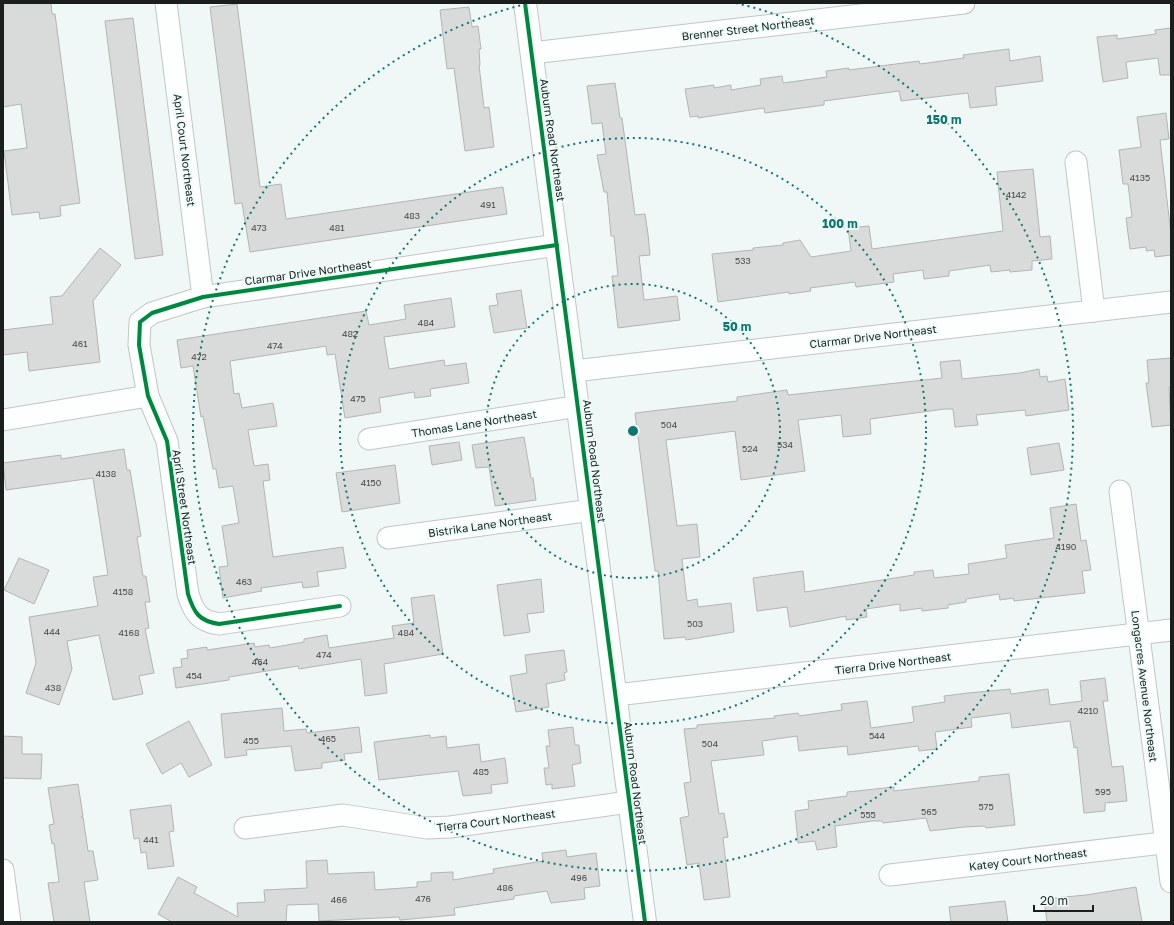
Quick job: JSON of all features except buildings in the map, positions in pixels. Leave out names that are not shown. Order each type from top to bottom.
[{"type":"street","name":"April Court Northeast","points":[[166,3],[203,297]]},
{"type":"street","name":"Auburn Road Northeast","points":[[526,3],[645,922]]},
{"type":"street","name":"Brenner Street Northeast","points":[[532,53],[964,3]]},
{"type":"street","points":[[1076,162],[1094,311]]},
{"type":"street","name":"Clarmar Drive Northeast","points":[[148,396],[139,345],[140,322],[152,312],[203,297],[557,245]]},
{"type":"street","name":"Clarmar Drive Northeast","points":[[574,371],[1171,302]]},
{"type":"street","points":[[3,420],[148,396]]},
{"type":"street","name":"April Street Northeast","points":[[148,396],[167,441],[188,594],[193,610],[209,622],[219,624],[340,606]]},
{"type":"street","name":"Thomas Lane Northeast","points":[[369,439],[579,406]]},
{"type":"street","name":"Longacres Avenue Northeast","points":[[1120,491],[1168,843],[1171,882]]},
{"type":"street","name":"Bistrika Lane Northeast","points":[[388,538],[592,510]]},
{"type":"street","name":"Tierra Drive Northeast","points":[[616,695],[1171,630]]},
{"type":"street","name":"Tierra Court Northeast","points":[[245,828],[343,815],[428,828],[450,827],[629,802]]},
{"type":"street","name":"Katey Court Northeast","points":[[890,875],[1168,843]]},
{"type":"street","points":[[3,870],[10,922]]},
{"type":"cycle path","points":[[525,3],[645,922]]},
{"type":"cycle path","points":[[340,606],[219,624],[207,621],[195,611],[188,594],[167,441],[148,396],[139,345],[140,322],[152,313],[203,297],[557,245]]}]
